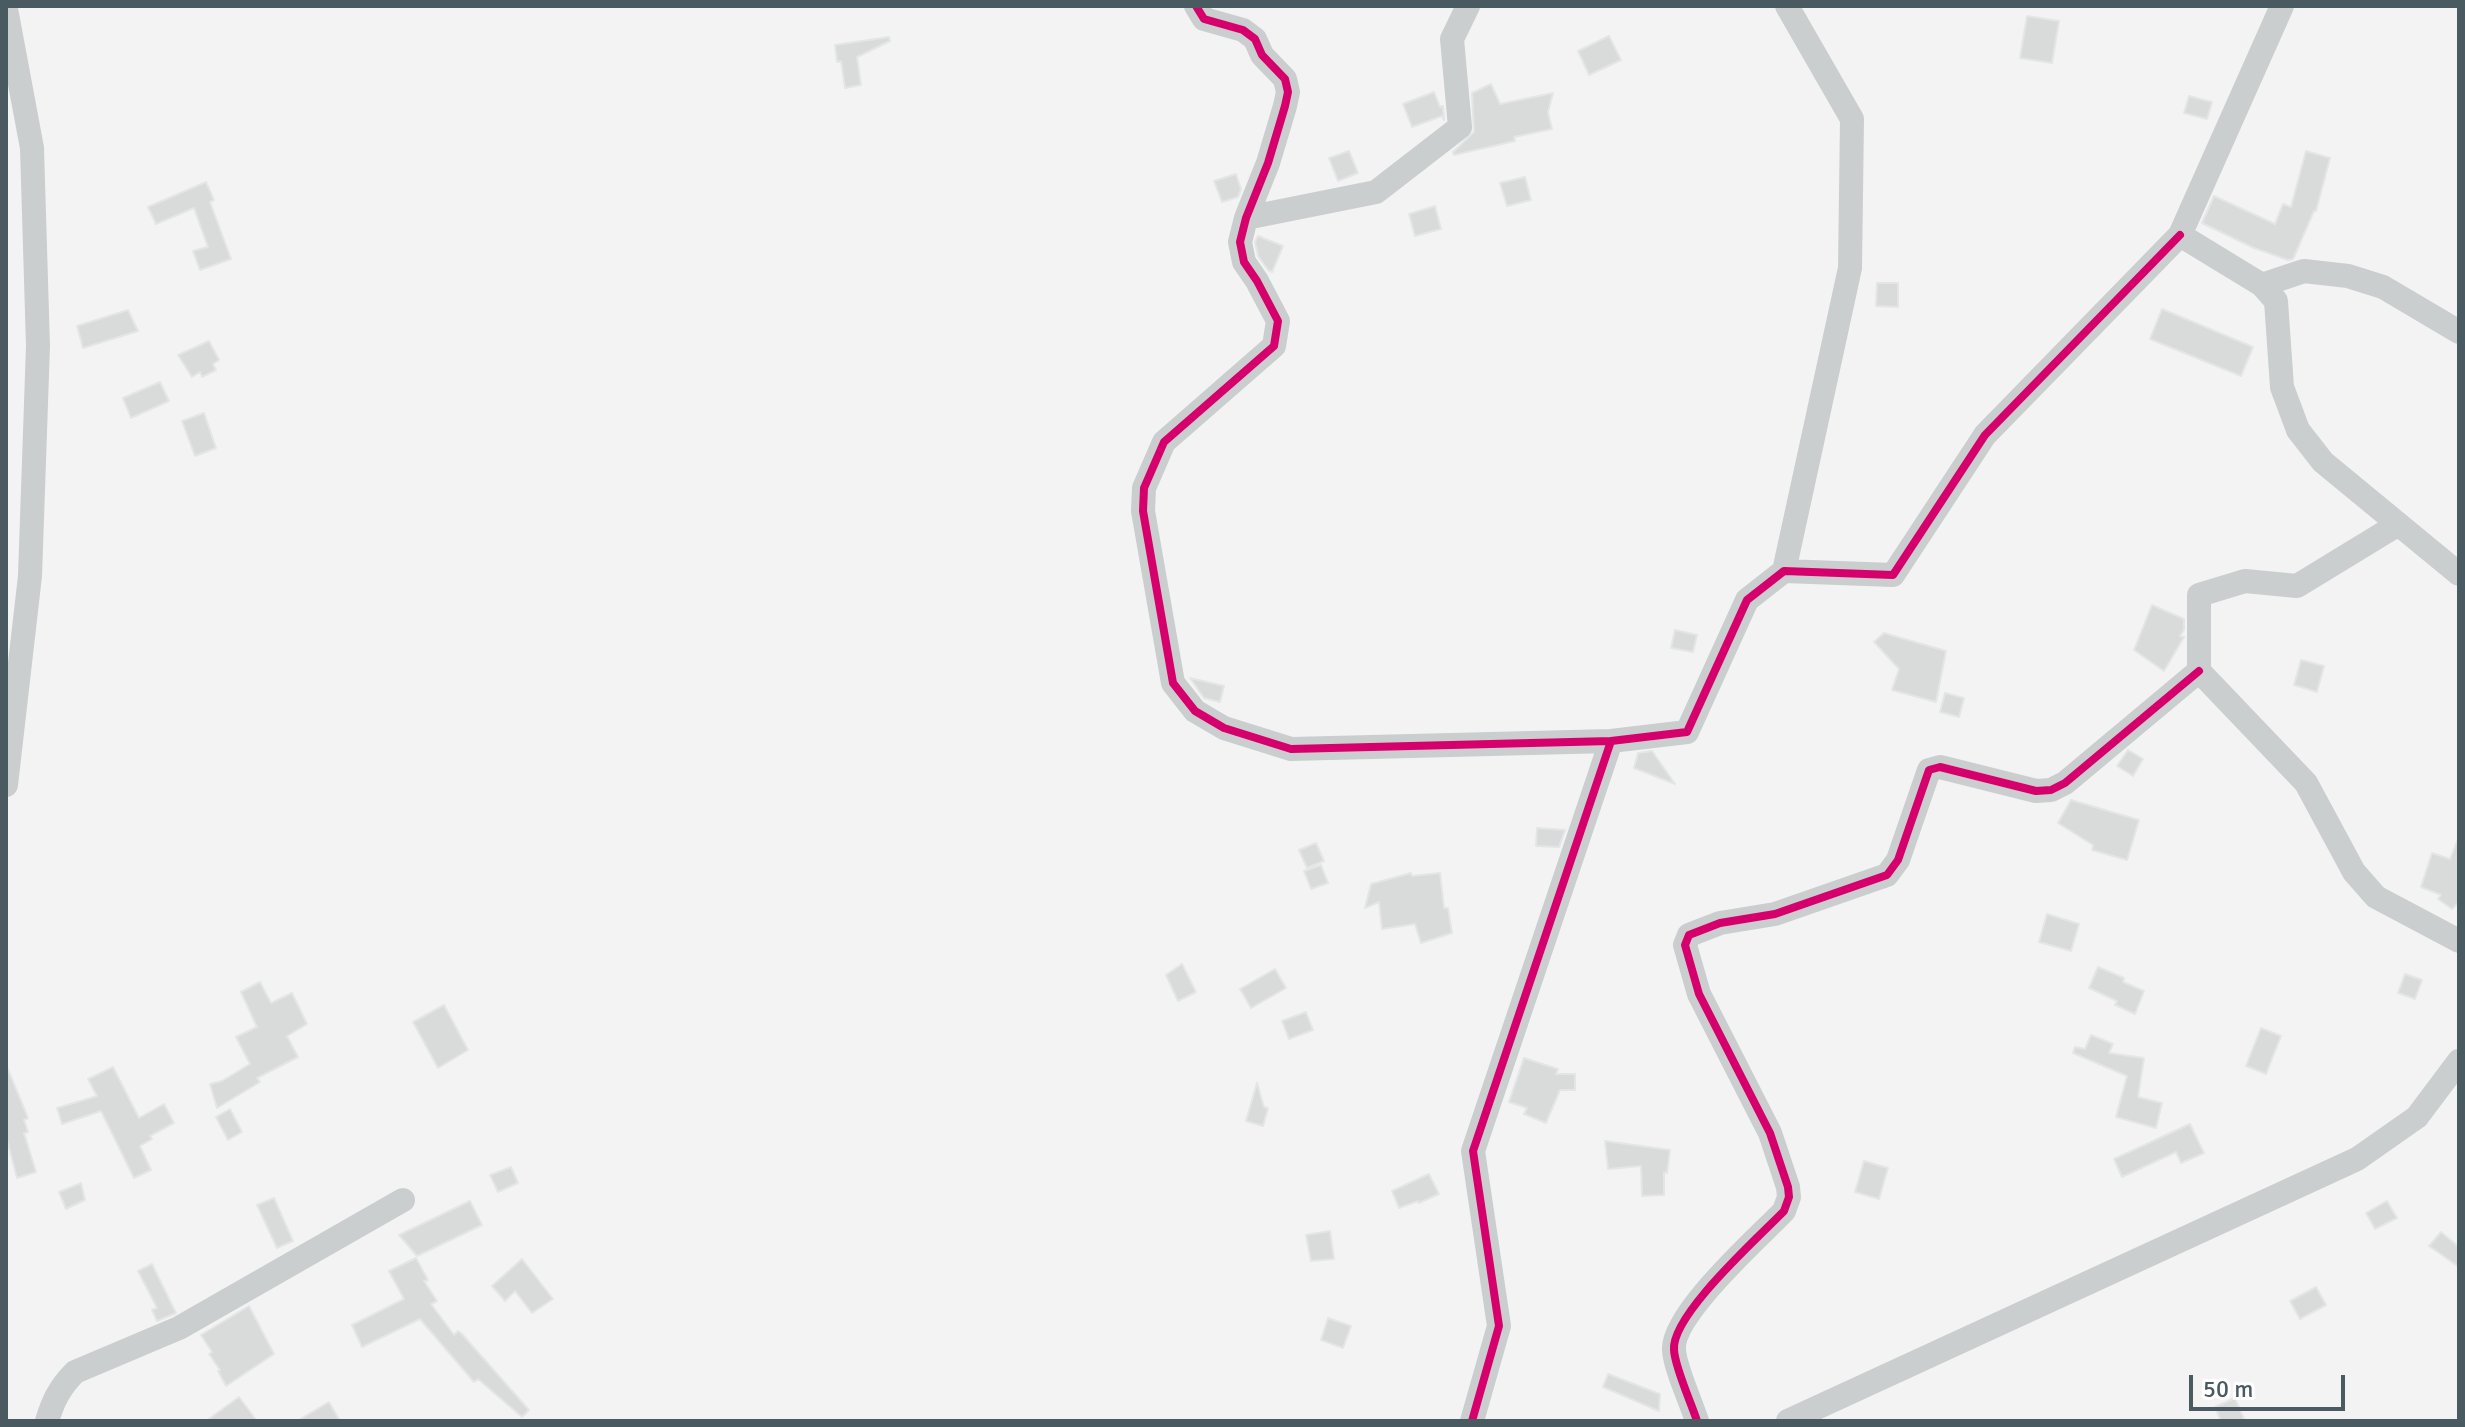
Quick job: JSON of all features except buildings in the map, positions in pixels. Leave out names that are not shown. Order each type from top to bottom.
[{"type":"street","points":[[1196,6],[1204,19],[1243,30],[1255,39],[1262,55],[1285,79],[1288,92],[1285,106],[1240,242],[1244,262],[1278,321],[1274,346],[1164,442],[1144,488],[1143,511],[1173,683],[1195,711],[1224,728],[1291,749],[1611,741],[1687,732],[1747,600],[1784,571],[1850,268],[1852,119],[1787,6]]},
{"type":"street","points":[[1246,218],[1376,192],[1460,127],[1452,39],[1468,6]]},
{"type":"street","points":[[1784,571],[1893,575],[1985,435],[2180,235],[2282,6]]},
{"type":"street","points":[[6,9],[32,148],[38,346],[17,597],[6,785]]},
{"type":"street","points":[[2180,235],[2262,285],[2276,301],[2282,387],[2298,430],[2323,462],[2459,574]]},
{"type":"street","points":[[2262,285],[2304,271],[2348,276],[2383,287],[2459,332]]},
{"type":"street","points":[[2397,525],[2297,586],[2245,581],[2199,595],[2199,671],[2306,783],[2354,872],[2376,897],[2459,941]]},
{"type":"street","points":[[1697,1421],[1674,1351],[1676,1334],[1691,1308],[1784,1211],[1789,1197],[1770,1133],[1699,994],[1686,954],[1689,935],[1720,923],[1775,914],[1887,875],[1898,860],[1929,770],[1940,767],[2036,791],[2051,790],[2065,783],[2199,671]]},
{"type":"street","points":[[1472,1421],[1499,1326],[1473,1151],[1611,741]]},
{"type":"street","points":[[1788,1421],[2357,1159],[2417,1117],[2459,1061]]},
{"type":"street","points":[[47,1421],[54,1398],[75,1372],[179,1328],[403,1200]]},
{"type":"cycle path","points":[[1196,6],[1204,19],[1243,30],[1255,39],[1262,55],[1285,79],[1288,92],[1268,163],[1240,242],[1244,262],[1278,321],[1274,346],[1164,442],[1144,488],[1143,511],[1173,683],[1195,711],[1224,728],[1291,749],[1611,741]]},
{"type":"cycle path","points":[[1472,1421],[1499,1326],[1473,1151],[1611,741],[1687,732],[1747,600],[1784,571],[1893,575],[1985,435],[2180,235]]},
{"type":"cycle path","points":[[1697,1421],[1675,1357],[1677,1335],[1686,1317],[1718,1278],[1784,1211],[1789,1197],[1770,1133],[1699,994],[1685,945],[1689,935],[1720,923],[1775,914],[1887,875],[1898,860],[1929,770],[1940,767],[2036,791],[2051,790],[2065,783],[2199,671]]}]
